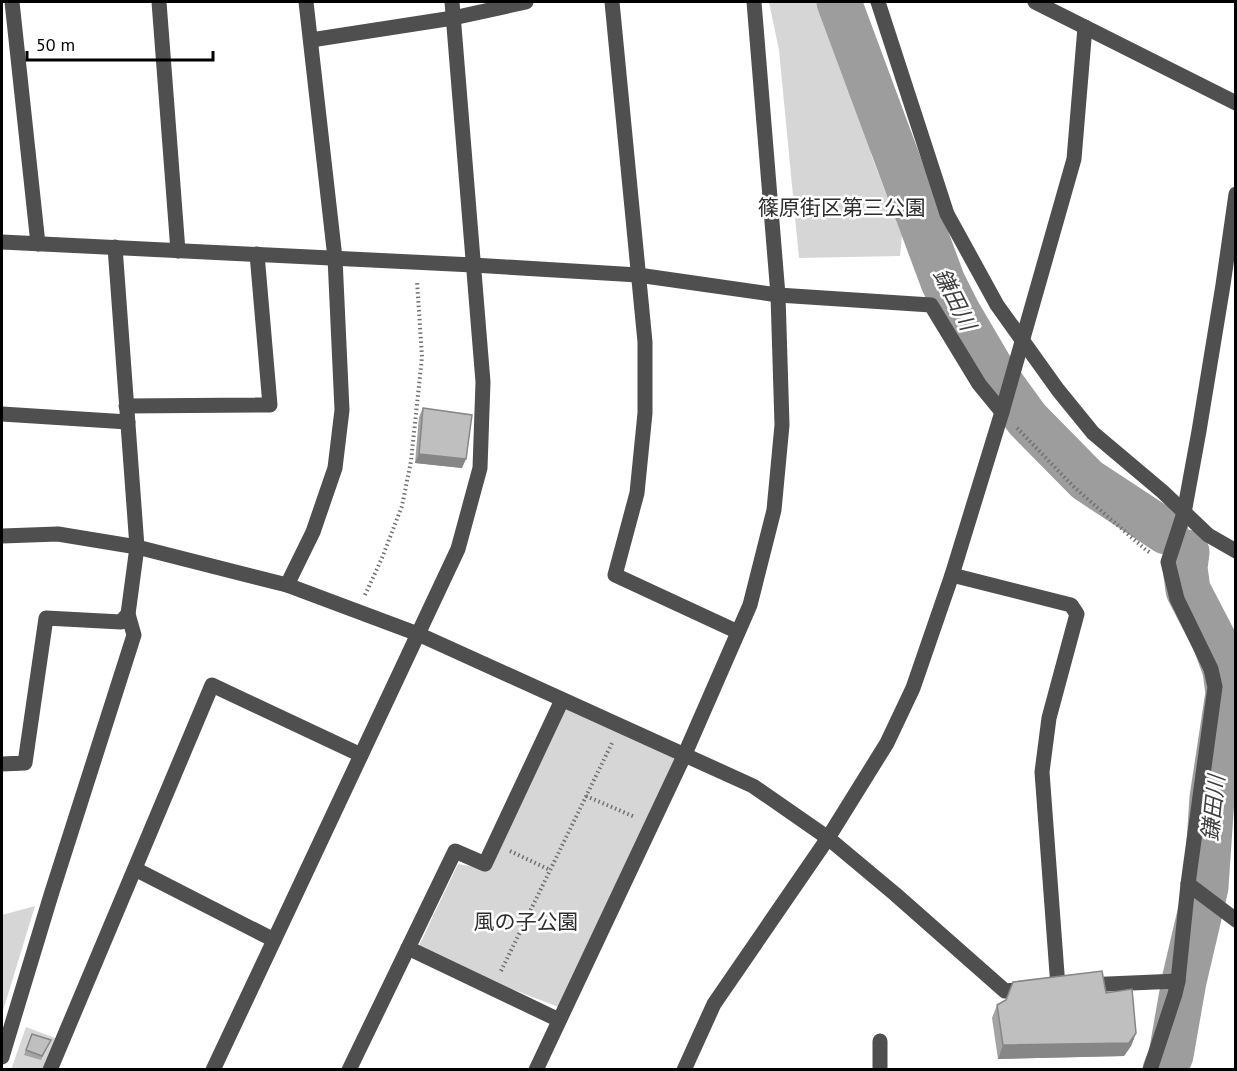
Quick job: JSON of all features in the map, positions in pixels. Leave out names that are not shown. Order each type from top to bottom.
[{"type":"street","points":[[12,2],[38,244]]},
{"type":"street","points":[[159,2],[178,250]]},
{"type":"street","points":[[287,585],[313,532],[335,468],[342,410],[335,258],[306,2]]},
{"type":"street","points":[[213,1070],[458,549],[480,468],[483,382],[452,2]]},
{"type":"street","points":[[311,40],[453,18],[526,2]]},
{"type":"street","points":[[612,2],[645,342],[645,413],[637,493],[615,575],[738,632]]},
{"type":"street","points":[[536,1070],[684,756],[750,604],[774,510],[782,425],[778,295],[754,2]]},
{"type":"street","points":[[878,2],[948,214],[997,305],[1022,342],[1093,433],[1163,492],[1208,536],[1236,551]]},
{"type":"street","points":[[1035,2],[1236,103]]},
{"type":"street","points":[[684,1070],[714,1004],[828,838],[887,743],[913,688],[952,575],[1002,412],[1074,159],[1085,27]]},
{"type":"street","points":[[1149,1070],[1178,981],[1188,884],[1215,687],[1211,669],[1177,599],[1168,562],[1184,513],[1229,287],[1236,194]]},
{"type":"street","points":[[2,257],[2,242],[416,262],[638,275],[778,295],[931,304],[979,384],[1002,412]]},
{"type":"street","points":[[2,1057],[47,905],[134,635],[128,614],[137,547],[115,247]]},
{"type":"street","points":[[126,406],[270,405],[257,254]]},
{"type":"street","points":[[2,414],[128,422]]},
{"type":"street","points":[[2,536],[58,534],[137,547],[287,585],[418,634],[753,786],[828,838],[1005,991],[1178,981]]},
{"type":"street","points":[[952,575],[1071,605],[1077,614],[1049,718],[1042,772],[1058,987]]},
{"type":"street","points":[[2,764],[25,763],[46,618],[121,622],[128,614]]},
{"type":"street","points":[[50,1070],[212,685],[361,755]]},
{"type":"street","points":[[349,1070],[455,851],[485,864],[562,700]]},
{"type":"street","points":[[135,869],[274,940]]},
{"type":"street","points":[[1188,884],[1236,920]]},
{"type":"street","points":[[408,948],[559,1020]]},
{"type":"street","points":[[879,1070],[880,1041]]},
{"type":"path","points":[[358,612],[402,506],[411,461],[422,357],[416,262]]},
{"type":"path","points":[[1002,412],[1075,488],[1146,550],[1168,562]]},
{"type":"path","points":[[493,988],[620,726]]},
{"type":"path","points":[[586,796],[651,824]]},
{"type":"path","points":[[494,844],[550,870]]},
{"type":"green space","name":"篠原街区第三公園","points":[[769,2],[824,2],[846,59],[872,157],[902,235],[900,256],[799,258],[779,50]]},
{"type":"green space","name":"風の子公園","points":[[565,706],[678,758],[561,1008],[416,952],[458,864],[486,869]]},
{"type":"green space","points":[[35,906],[2,1014],[2,915]]},
{"type":"green space","points":[[26,1027],[63,1041],[47,1069],[11,1070]]},
{"type":"building","points":[[423,408],[472,415],[466,459],[419,454]]},
{"type":"building","points":[[1102,971],[1106,993],[1132,989],[1136,1033],[1129,1043],[1003,1045],[997,1005],[1006,1000],[1013,982]]},
{"type":"building","points":[[32,1034],[51,1040],[42,1056],[26,1050]]},
{"type":"waterway","name":"鎌田川","points":[[839,2],[943,282],[995,375],[1027,419],[1087,480],[1166,532]]},
{"type":"waterway","name":"鎌田川","points":[[1165,1070],[1171,1055],[1184,981],[1206,887],[1212,798],[1228,693],[1225,670],[1214,640],[1188,590],[1185,568],[1187,552]]}]
